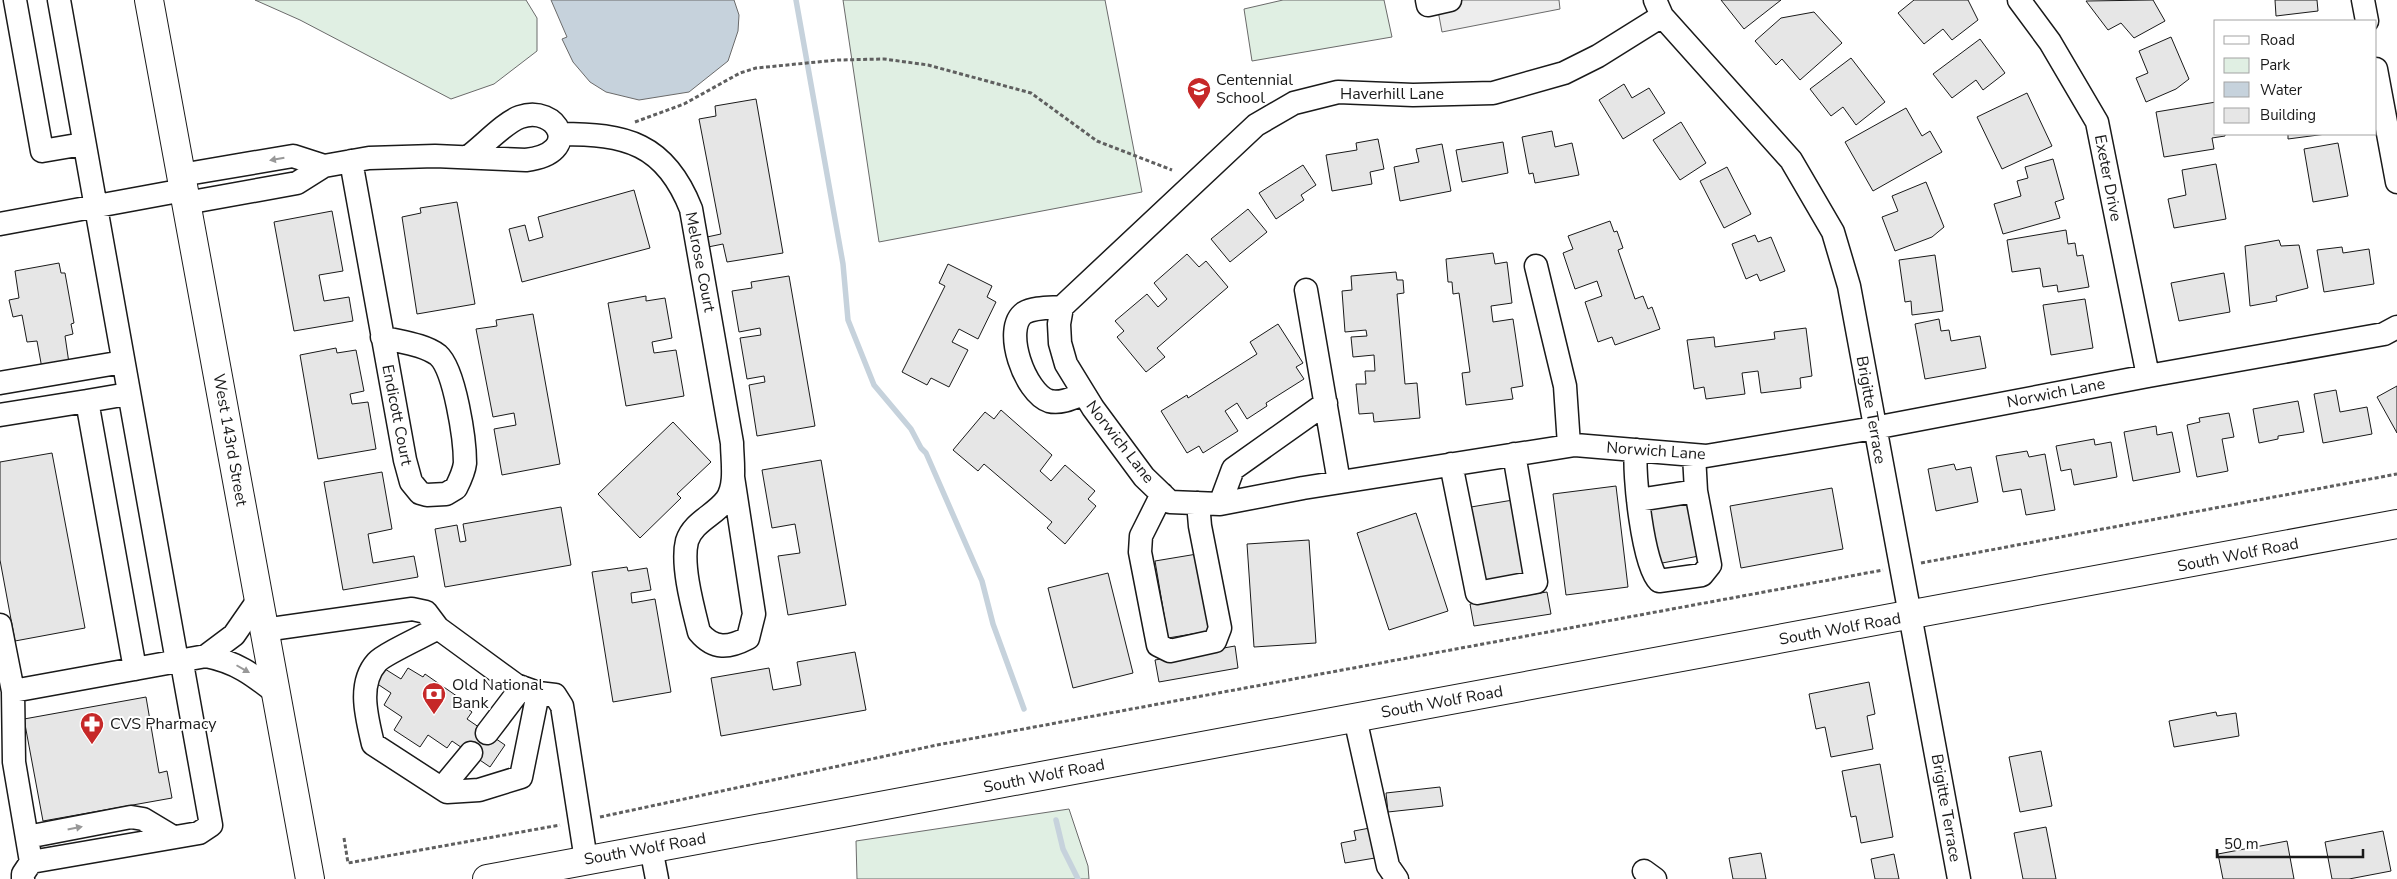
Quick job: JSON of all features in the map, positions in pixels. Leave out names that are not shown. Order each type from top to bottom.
[{"type":"main road","name":"West 143rd Street","points":[[147,5],[184,190],[310,879]]},
{"type":"main road","name":"South Wolf Road","points":[[489,879],[2397,524]]},
{"type":"street","points":[[15,0],[42,151],[84,144]]},
{"type":"street","points":[[0,625],[13,691],[14,762],[27,837],[27,870],[173,837],[199,833],[211,825],[183,668],[177,662],[59,0]]},
{"type":"street","points":[[1427,0],[1428,5],[1450,0]]},
{"type":"street","name":"Exeter Drive","points":[[2019,0],[2050,42],[2097,122],[2148,376]]},
{"type":"street","points":[[2363,0],[2367,20]]},
{"type":"street","name":"Haverhill Lane","points":[[1062,307],[1256,126],[1294,103],[1338,92],[1413,95],[1493,93],[1564,72],[1590,60],[1658,8]]},
{"type":"street","name":"Brigitte Terrace","points":[[1658,8],[1791,160],[1834,232],[1849,286],[1959,879]]},
{"type":"street","points":[[2377,74],[2397,182]]},
{"type":"street","points":[[0,224],[95,208],[184,190],[297,183],[324,166],[351,161],[398,156],[468,158],[537,159],[556,150],[560,142],[560,134],[556,125],[548,118],[522,116],[512,121],[468,158]]},
{"type":"street","name":"Melrose Court","points":[[560,134],[612,136],[651,152],[668,167],[682,186],[691,209],[732,443],[733,477],[754,614],[748,638],[736,644],[725,646],[711,643],[699,632],[686,559],[688,541],[695,528],[727,498],[733,477]]},
{"type":"street","name":"Endicott Court","points":[[351,161],[382,337],[405,460],[411,482],[420,493],[428,496],[446,494],[456,488],[465,465],[453,381],[439,356],[430,350],[382,337]]},
{"type":"street","points":[[1536,266],[1565,386],[1570,445]]},
{"type":"street","points":[[1306,290],[1339,482]]},
{"type":"street","points":[[1062,307],[1043,308],[1024,314],[1019,319],[1016,329],[1018,357],[1023,372],[1040,396],[1050,401],[1060,402],[1083,394]]},
{"type":"street","name":"Norwich Lane","points":[[1062,307],[1059,324],[1060,343],[1066,364],[1083,394],[1144,478],[1170,502],[1209,503],[1570,445],[1706,456],[1874,428],[2384,334],[2397,327]]},
{"type":"street","points":[[0,383],[123,362]]},
{"type":"street","points":[[0,415],[128,394]]},
{"type":"street","points":[[87,400],[135,669]]},
{"type":"street","points":[[1162,494],[1141,536],[1140,552],[1158,645],[1170,651],[1215,641],[1220,628],[1200,526],[1209,503],[1233,469],[1326,402]]},
{"type":"street","points":[[1636,450],[1634,462],[1638,500],[1652,572],[1659,581],[1702,575],[1710,565],[1696,491],[1694,455]]},
{"type":"street","points":[[1451,464],[1477,593],[1536,582],[1514,454]]},
{"type":"street","points":[[1638,500],[1696,491]]},
{"type":"street","points":[[206,656],[234,635],[259,599]]},
{"type":"street","points":[[264,630],[412,609],[426,612],[438,628],[516,685],[555,695],[562,706],[586,860]]},
{"type":"street","points":[[438,628],[378,660],[367,677],[365,708],[373,744],[447,792],[479,790],[521,777],[530,690]]},
{"type":"street","points":[[13,691],[206,656],[228,661],[249,672],[276,692]]},
{"type":"street","points":[[487,733],[530,690]]},
{"type":"street","points":[[1355,718],[1388,866],[1397,879]]},
{"type":"street","points":[[442,788],[471,753]]},
{"type":"street","points":[[27,837],[130,817],[143,819],[173,837]]},
{"type":"street","points":[[651,848],[657,879]]},
{"type":"path","points":[[612,136],[622,127],[684,104],[740,73],[776,65],[838,60],[884,59],[928,65],[1031,93],[1097,141],[1172,170]]},
{"type":"path","points":[[344,838],[348,863],[580,821],[937,745],[2397,474]]},
{"type":"green space","points":[[255,0],[526,0],[537,18],[537,51],[494,84],[451,99],[300,20]]},
{"type":"green space","points":[[843,0],[1105,0],[1142,192],[879,242]]},
{"type":"green space","points":[[1283,0],[1384,0],[1392,37],[1252,61],[1244,9]]},
{"type":"green space","points":[[1069,809],[1088,866],[1089,879],[857,879],[856,841]]},
{"type":"shaded area","points":[[1436,0],[1559,0],[1560,9],[1442,32]]},
{"type":"water","points":[[551,0],[734,0],[739,15],[738,31],[728,61],[689,92],[639,100],[606,92],[590,82],[573,62],[562,39],[567,37]]},
{"type":"building","points":[[1721,0],[1781,0],[1744,29]]},
{"type":"building","points":[[1914,0],[1968,0],[1978,20],[1952,40],[1943,29],[1924,44],[1898,13]]},
{"type":"building","points":[[2153,0],[2165,21],[2134,38],[2121,23],[2108,30],[2086,1]]},
{"type":"building","points":[[2275,0],[2317,0],[2318,11],[2276,16]]},
{"type":"building","points":[[1814,12],[1842,43],[1800,80],[1782,59],[1776,65],[1755,41],[1781,18]]},
{"type":"building","points":[[2171,37],[2189,79],[2176,89],[2146,102],[2136,78],[2148,73],[2139,51]]},
{"type":"building","points":[[1980,39],[2005,73],[1983,90],[1976,80],[1952,98],[1933,74]]},
{"type":"building","points":[[1851,58],[1885,102],[1856,125],[1843,107],[1831,116],[1810,89]]},
{"type":"building","points":[[1624,84],[1632,98],[1649,88],[1665,113],[1623,139],[1599,100]]},
{"type":"building","points":[[2027,93],[2052,146],[2002,169],[1977,117]]},
{"type":"building","points":[[756,99],[783,253],[727,262],[723,244],[708,247],[707,237],[721,234],[699,119],[716,116],[715,106]]},
{"type":"building","points":[[2214,102],[2214,135],[2225,136],[2212,138],[2214,149],[2164,157],[2156,112]]},
{"type":"building","points":[[1906,108],[1922,136],[1930,131],[1942,152],[1873,191],[1845,142]]},
{"type":"building","points":[[1681,122],[1706,163],[1680,180],[1653,140]]},
{"type":"building","points":[[1552,131],[1555,147],[1572,143],[1579,175],[1535,183],[1533,173],[1529,174],[1522,137]]},
{"type":"building","points":[[2288,135],[2318,135],[2288,139]]},
{"type":"building","points":[[1378,139],[1384,169],[1370,172],[1372,184],[1332,191],[1326,155],[1357,150],[1356,143]]},
{"type":"building","points":[[1503,142],[1508,173],[1462,182],[1456,150]]},
{"type":"building","points":[[2338,143],[2348,196],[2313,202],[2304,149]]},
{"type":"building","points":[[1442,144],[1451,191],[1400,201],[1394,167],[1419,162],[1416,149]]},
{"type":"building","points":[[2053,159],[2064,199],[2055,202],[2060,218],[2003,234],[1994,204],[2021,196],[2017,181],[2028,178],[2025,167]]},
{"type":"building","points":[[2216,164],[2226,219],[2174,228],[2168,199],[2186,195],[2182,170]]},
{"type":"building","points":[[1303,165],[1316,185],[1301,195],[1304,200],[1276,219],[1259,193]]},
{"type":"building","points":[[1727,167],[1751,214],[1724,228],[1700,181]]},
{"type":"building","points":[[1926,182],[1944,227],[1932,237],[1895,251],[1882,217],[1898,211],[1892,196]]},
{"type":"building","points":[[634,190],[650,248],[522,282],[509,229],[525,225],[529,241],[543,237],[538,217]]},
{"type":"building","points":[[457,202],[475,304],[417,314],[402,217],[421,213],[420,208]]},
{"type":"building","points":[[1248,209],[1267,232],[1230,262],[1211,239]]},
{"type":"building","points":[[332,211],[343,271],[319,275],[324,301],[349,297],[353,321],[294,331],[274,222]]},
{"type":"building","points":[[1610,221],[1614,232],[1617,231],[1623,248],[1618,250],[1635,299],[1643,296],[1648,309],[1652,307],[1660,329],[1615,345],[1612,337],[1598,342],[1585,302],[1602,296],[1597,281],[1575,289],[1563,253],[1573,249],[1568,236]]},
{"type":"building","points":[[2066,230],[2068,244],[2075,243],[2077,256],[2083,255],[2089,287],[2058,292],[2057,285],[2043,287],[2040,268],[2012,272],[2007,240]]},
{"type":"building","points":[[1755,235],[1758,242],[1771,237],[1785,271],[1760,281],[1757,274],[1746,279],[1732,244]]},
{"type":"building","points":[[2279,240],[2281,246],[2299,245],[2308,288],[2276,296],[2277,301],[2250,306],[2245,246]]},
{"type":"building","points":[[2342,247],[2343,253],[2369,249],[2374,284],[2324,292],[2317,250]]},
{"type":"building","points":[[1493,253],[1495,264],[1507,262],[1512,303],[1491,306],[1493,322],[1513,319],[1523,386],[1511,388],[1513,399],[1466,405],[1462,373],[1470,372],[1459,293],[1453,294],[1452,282],[1448,282],[1446,259]]},
{"type":"building","points":[[1187,254],[1199,267],[1206,261],[1228,287],[1157,348],[1165,357],[1146,372],[1117,337],[1124,331],[1115,321],[1147,294],[1158,307],[1167,299],[1154,283]]},
{"type":"building","points":[[1935,255],[1943,311],[1912,315],[1911,301],[1905,302],[1899,260]]},
{"type":"building","points":[[59,263],[61,273],[65,273],[74,323],[71,324],[73,334],[65,336],[70,370],[43,374],[37,341],[27,342],[22,315],[13,317],[9,300],[19,298],[15,271]]},
{"type":"building","points":[[948,264],[992,286],[987,297],[996,302],[978,339],[959,329],[952,342],[968,350],[949,387],[931,378],[927,385],[902,372],[945,286],[939,283]]},
{"type":"building","points":[[1396,272],[1397,280],[1403,280],[1404,293],[1397,294],[1405,384],[1417,383],[1420,418],[1374,422],[1373,413],[1359,414],[1356,384],[1366,384],[1365,371],[1375,371],[1374,355],[1353,357],[1351,337],[1367,336],[1366,330],[1345,332],[1342,291],[1352,290],[1351,276]]},
{"type":"building","points":[[2224,273],[2230,312],[2179,321],[2171,283]]},
{"type":"building","points":[[789,276],[815,426],[757,436],[749,385],[765,382],[764,376],[747,379],[740,338],[761,335],[760,328],[739,332],[732,291],[752,288],[751,282]]},
{"type":"building","points":[[646,296],[646,301],[665,298],[672,338],[652,342],[654,353],[676,350],[684,396],[626,406],[608,303]]},
{"type":"building","points":[[2085,299],[2093,348],[2051,355],[2043,305]]},
{"type":"building","points":[[533,314],[560,464],[502,475],[494,429],[516,425],[514,413],[493,417],[476,329],[497,326],[496,320]]},
{"type":"building","points":[[1939,319],[1941,331],[1949,330],[1951,341],[1980,336],[1986,368],[1925,379],[1915,324]]},
{"type":"building","points":[[1278,324],[1303,363],[1296,367],[1304,379],[1266,403],[1267,406],[1247,419],[1237,403],[1225,411],[1238,431],[1203,453],[1199,446],[1187,453],[1161,411],[1187,395],[1188,398],[1257,354],[1250,342]]},
{"type":"building","points":[[1806,328],[1812,376],[1800,378],[1801,388],[1761,393],[1758,371],[1742,373],[1745,394],[1706,399],[1704,387],[1694,389],[1687,340],[1714,337],[1715,347],[1775,339],[1774,332]]},
{"type":"building","points":[[336,348],[337,353],[356,350],[364,391],[350,394],[352,404],[368,402],[376,449],[318,459],[300,355]]},
{"type":"building","points":[[2397,386],[2397,433],[2377,397]]},
{"type":"building","points":[[2336,390],[2340,412],[2367,407],[2372,434],[2323,443],[2314,394]]},
{"type":"building","points":[[2298,401],[2304,432],[2278,436],[2278,439],[2259,443],[2253,409]]},
{"type":"building","points":[[1001,410],[1052,455],[1040,471],[1051,481],[1065,465],[1095,491],[1088,499],[1096,506],[1065,544],[1047,528],[1052,522],[984,464],[978,471],[953,450],[985,412],[994,419]]},
{"type":"building","points":[[2229,413],[2234,437],[2222,439],[2228,471],[2197,477],[2187,425],[2200,422],[2199,418]]},
{"type":"building","points":[[673,422],[711,462],[677,494],[681,498],[640,538],[598,494]]},
{"type":"building","points":[[2156,426],[2157,435],[2172,432],[2180,472],[2133,481],[2124,432]]},
{"type":"building","points":[[2094,439],[2095,445],[2111,442],[2117,477],[2074,485],[2071,469],[2061,471],[2056,446]]},
{"type":"building","points":[[2027,451],[2029,457],[2045,454],[2055,510],[2026,515],[2021,489],[2003,492],[1996,456]]},
{"type":"building","points":[[52,453],[85,628],[15,641],[0,560],[0,462]]},
{"type":"building","points":[[821,460],[846,605],[788,615],[778,556],[800,553],[795,524],[772,528],[762,470]]},
{"type":"building","points":[[1954,464],[1956,470],[1971,467],[1978,502],[1936,511],[1928,469]]},
{"type":"building","points":[[382,472],[392,529],[368,534],[373,563],[414,556],[418,577],[343,590],[324,482]]},
{"type":"building","points":[[1616,486],[1628,587],[1566,595],[1553,494]]},
{"type":"building","points":[[1832,488],[1843,549],[1741,568],[1730,506]]},
{"type":"building","points":[[1689,498],[1699,556],[1657,564],[1647,506]]},
{"type":"building","points":[[1513,500],[1526,576],[1484,584],[1471,507]]},
{"type":"building","points":[[561,507],[571,565],[445,587],[435,529],[457,525],[460,542],[466,541],[463,524]]},
{"type":"building","points":[[1416,513],[1448,611],[1389,630],[1357,533]]},
{"type":"building","points":[[1309,540],[1316,643],[1254,647],[1247,544]]},
{"type":"building","points":[[1197,554],[1210,631],[1168,638],[1155,561]]},
{"type":"building","points":[[627,567],[628,571],[647,568],[651,590],[631,593],[632,603],[655,599],[671,692],[613,702],[592,572]]},
{"type":"building","points":[[1108,573],[1133,673],[1073,688],[1048,588]]},
{"type":"building","points":[[1547,592],[1551,614],[1474,626],[1470,604]]},
{"type":"building","points":[[1235,646],[1238,668],[1159,682],[1155,660]]},
{"type":"building","points":[[855,652],[866,710],[721,736],[711,678],[769,668],[773,690],[801,685],[797,662]]},
{"type":"building","name":"Old National Bank","points":[[408,668],[423,677],[425,674],[461,699],[459,702],[472,712],[467,719],[505,745],[490,767],[452,741],[447,748],[428,735],[420,747],[394,730],[402,717],[384,705],[391,693],[376,683],[385,669],[401,679]]},
{"type":"building","points":[[1869,682],[1875,714],[1867,716],[1873,749],[1831,757],[1825,727],[1816,729],[1809,694]]},
{"type":"building","name":"CVS Pharmacy","points":[[146,697],[159,773],[167,771],[172,798],[43,821],[24,719]]},
{"type":"building","points":[[2216,712],[2217,716],[2236,713],[2239,736],[2174,747],[2169,721]]},
{"type":"building","points":[[2041,751],[2052,806],[2020,812],[2009,757]]},
{"type":"building","points":[[1880,764],[1893,837],[1861,843],[1856,816],[1851,817],[1842,771]]},
{"type":"building","points":[[1440,787],[1443,806],[1388,812],[1386,793]]},
{"type":"building","points":[[1375,827],[1381,857],[1345,863],[1341,843],[1356,840],[1354,831]]},
{"type":"building","points":[[2046,827],[2056,879],[2023,879],[2014,833]]},
{"type":"building","points":[[2383,831],[2391,871],[2349,879],[2332,879],[2325,842]]},
{"type":"building","points":[[2287,841],[2294,879],[2223,879],[2218,854]]},
{"type":"building","points":[[1761,853],[1766,879],[1733,879],[1729,858]]},
{"type":"building","points":[[1894,854],[1899,879],[1875,879],[1871,859]]},
{"type":"waterway","points":[[796,0],[843,264],[848,320],[874,385],[911,429],[921,448],[926,453],[982,581],[993,624],[1024,709]]},
{"type":"waterway","points":[[1056,820],[1063,849],[1078,879]]},
{"type":"place","name":"Centennial School","points":[[1199,110]]},
{"type":"place","name":"Old National Bank","points":[[434,715]]},
{"type":"place","name":"CVS Pharmacy","points":[[92,745]]}]
